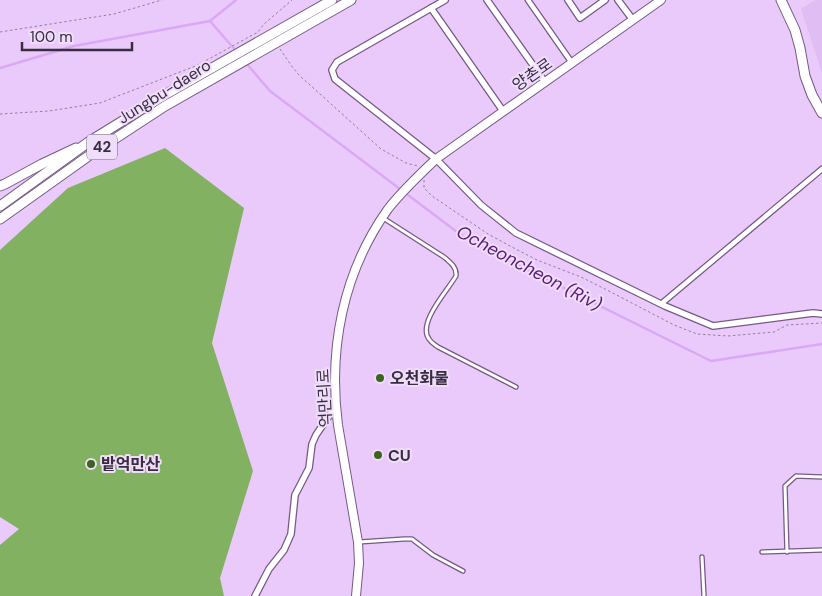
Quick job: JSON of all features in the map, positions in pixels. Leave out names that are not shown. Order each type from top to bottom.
[{"type":"main road","name":"42","points":[[259,36],[332,0]]},
{"type":"main road","name":"Jungbu-daero","points":[[0,220],[88,157],[165,106],[351,0]]},
{"type":"main road","points":[[781,0],[795,30],[805,76],[812,95],[822,113]]},
{"type":"main road","name":"Jungbu-daero","points":[[0,206],[90,142],[259,36]]},
{"type":"main road","points":[[0,186],[90,142]]},
{"type":"street","points":[[445,0],[337,62],[332,70],[335,79],[436,159],[481,205],[516,233],[661,304],[713,326],[813,313],[822,314]]},
{"type":"street","points":[[487,0],[544,82]]},
{"type":"street","points":[[528,0],[572,63]]},
{"type":"street","points":[[568,0],[580,18],[605,0]]},
{"type":"street","points":[[618,0],[633,20]]},
{"type":"street","name":"양촌로","points":[[388,209],[436,159],[661,0]]},
{"type":"street","points":[[431,8],[503,111]]},
{"type":"street","points":[[661,304],[822,169]]},
{"type":"street","name":"억만리로","points":[[356,596],[359,563],[358,542],[336,407],[337,342],[345,297],[353,275],[363,252],[388,209]]},
{"type":"street","points":[[255,596],[269,569],[284,550],[291,534],[293,502],[309,468],[312,444],[316,435],[336,407]]},
{"type":"lane","points":[[383,217],[444,257],[456,272],[456,276],[428,320],[426,328],[429,339],[438,346],[516,387]]},
{"type":"lane","points":[[787,552],[785,486],[796,476],[822,477]]},
{"type":"lane","points":[[358,542],[412,540],[433,555],[463,572]]},
{"type":"lane","points":[[762,552],[822,550]]},
{"type":"lane","points":[[702,557],[704,596]]},
{"type":"path","points":[[0,32],[114,14],[162,0]]},
{"type":"path","points":[[0,114],[100,103],[198,65],[259,36],[264,24],[292,0]]},
{"type":"path","points":[[272,45],[300,76],[381,149],[406,163],[418,166],[422,172],[424,188],[432,196],[488,234],[537,260],[581,277],[674,325],[697,334],[728,336],[774,332],[787,326],[822,323]]},
{"type":"shaded area","points":[[815,0],[822,0],[822,73],[801,9]]},
{"type":"green space","points":[[165,148],[244,208],[212,343],[253,471],[220,578],[224,596],[0,596],[0,545],[19,529],[0,517],[0,250],[68,188]]},
{"type":"waterway","points":[[0,68],[74,46],[210,21],[236,0]]},
{"type":"waterway","name":"Ocheoncheon (Riv)","points":[[210,21],[236,51]]},
{"type":"waterway","name":"Ocheoncheon (Riv)","points":[[246,63],[270,91],[469,241],[711,361],[822,344]]},
{"type":"place","name":"오천화물","points":[[380,378]]},
{"type":"place","name":"CU","points":[[378,455]]},
{"type":"place","name":"밭억만산","points":[[91,464]]}]
